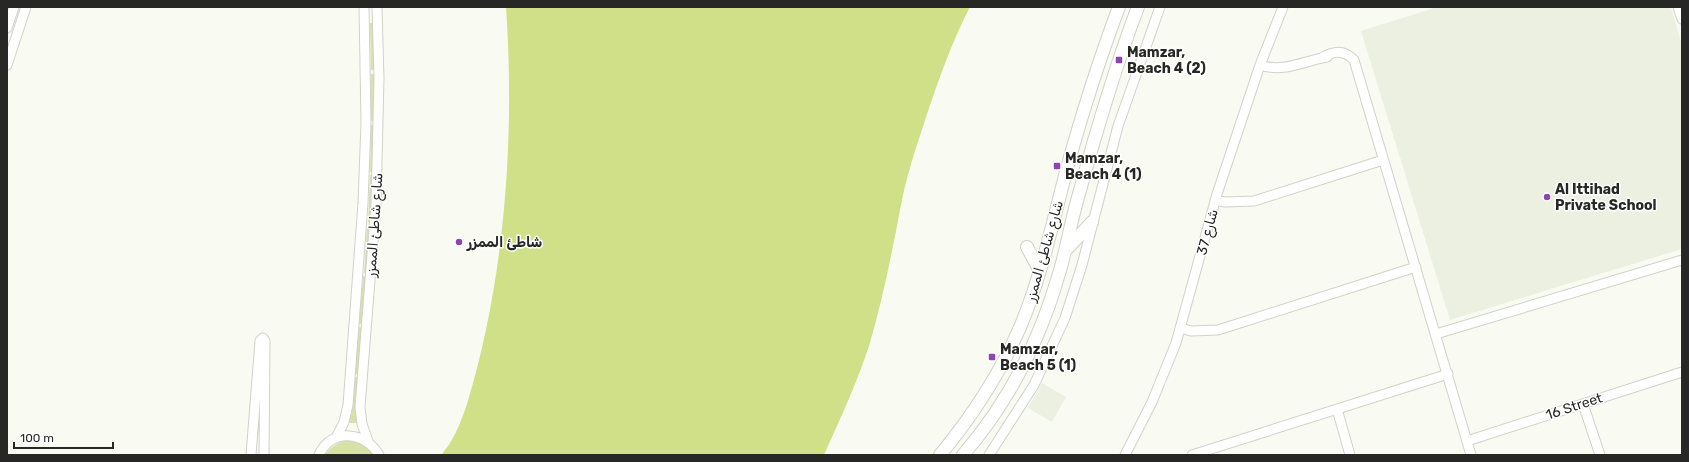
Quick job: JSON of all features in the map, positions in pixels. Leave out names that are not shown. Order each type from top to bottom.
[{"type":"main road","name":"شارع شاطئ الممزر","points":[[940,455],[974,411],[995,378],[1021,326],[1040,271],[1076,136],[1119,7]]},
{"type":"main road","name":"شارع شاطئ الممزر","points":[[964,454],[1000,404],[1027,357],[1050,303],[1090,154],[1119,60],[1138,7]]},
{"type":"main road","points":[[1065,251],[1092,222]]},
{"type":"main road","points":[[1026,247],[1040,271]]},
{"type":"street","points":[[7,28],[14,7]]},
{"type":"street","points":[[7,65],[26,7]]},
{"type":"street","name":"شارع شاطئ الممزر","points":[[336,438],[344,422],[348,405],[363,203],[366,115],[364,7]]},
{"type":"street","name":"شارع شاطئ الممزر","points":[[377,7],[379,78],[376,204],[360,407],[362,424],[368,441],[379,455]]},
{"type":"street","points":[[989,455],[1024,402],[1052,349],[1076,283],[1118,126],[1160,7]]},
{"type":"street","name":"شارع 37","points":[[1130,453],[1161,381],[1182,325],[1216,197],[1261,62],[1283,7]]},
{"type":"street","points":[[1678,7],[1682,19]]},
{"type":"street","points":[[1261,62],[1269,68],[1292,67],[1321,58],[1335,51],[1349,55],[1354,60],[1471,455]]},
{"type":"street","points":[[1216,197],[1225,202],[1229,201],[1242,203],[1254,201],[1383,160]]},
{"type":"street","points":[[1436,334],[1682,260]]},
{"type":"street","points":[[1182,325],[1191,331],[1218,330],[1416,267]]},
{"type":"street","points":[[251,450],[260,341],[263,338],[265,341],[264,455]]},
{"type":"street","name":"16 Street","points":[[1467,441],[1682,372]]},
{"type":"street","points":[[1192,455],[1448,374]]},
{"type":"street","points":[[1583,404],[1600,455]]},
{"type":"street","points":[[1337,409],[1350,455]]},
{"type":"street","points":[[319,455],[327,443],[336,438],[352,436],[368,441]]},
{"type":"street","points":[[251,450],[254,442],[259,441],[264,445]]},
{"type":"shaded area","points":[[506,7],[970,7],[957,33],[941,74],[911,165],[903,195],[884,290],[869,346],[854,387],[824,455],[442,455],[455,434],[467,404],[480,356],[498,258],[508,157],[509,106]]},
{"type":"shaded area","name":"Al Ittihad Private School","points":[[1437,7],[1671,7],[1682,45],[1682,249],[1450,320],[1361,31]]},
{"type":"shaded area","points":[[370,23],[374,23],[375,70],[371,70]]},
{"type":"shaded area","points":[[371,74],[375,74],[375,121],[371,121]]},
{"type":"shaded area","points":[[371,125],[375,125],[374,172],[370,172]]},
{"type":"shaded area","points":[[370,175],[374,175],[371,222],[368,222]]},
{"type":"shaded area","points":[[367,226],[371,226],[368,274],[364,273]]},
{"type":"shaded area","points":[[363,276],[367,277],[364,324],[359,324]]},
{"type":"shaded area","points":[[359,327],[363,328],[360,374],[355,374]]},
{"type":"shaded area","points":[[355,377],[359,377],[357,423],[349,423],[352,411]]},
{"type":"shaded area","points":[[1042,383],[1066,397],[1052,422],[1028,408]]},
{"type":"shaded area","points":[[347,440],[362,444],[373,455],[325,455],[334,445]]},
{"type":"place","name":"Mamzar, Beach 4 (2)","points":[[1119,60]]},
{"type":"place","name":"Mamzar, Beach 4 (1)","points":[[1057,166]]},
{"type":"place","name":"Al Ittihad Private School","points":[[1547,197]]},
{"type":"place","name":"شاطئ الممزر","points":[[459,242]]},
{"type":"place","name":"Mamzar, Beach 5 (1)","points":[[992,357]]}]
